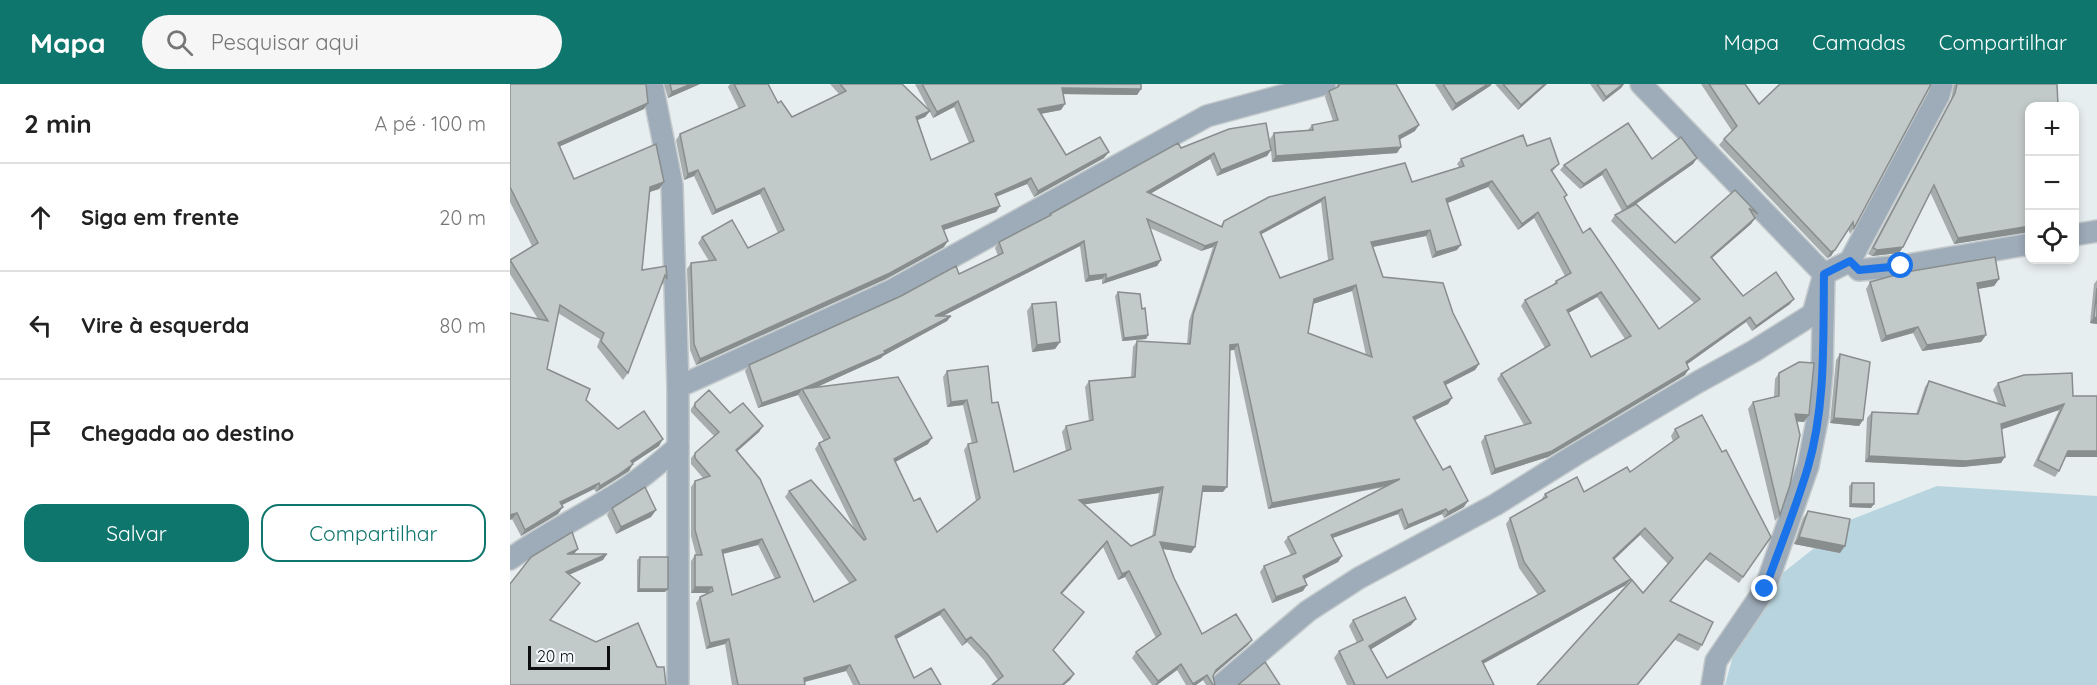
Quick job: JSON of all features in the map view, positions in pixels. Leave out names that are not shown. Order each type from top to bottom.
[{"type":"street","points":[[652,84],[672,185],[678,387],[678,685]]},
{"type":"street","points":[[678,387],[892,290],[1207,116],[1325,84]]},
{"type":"street","points":[[1641,84],[1824,274],[1822,372],[1818,416],[1809,466],[1765,589],[1716,661],[1712,685]]},
{"type":"street","points":[[1221,685],[1308,611],[1359,578],[1495,505],[1687,388],[1755,351],[1813,314],[1824,274],[1850,261],[1939,95],[1942,84]]},
{"type":"street","points":[[2079,234],[2097,231]]},
{"type":"street","points":[[1850,261],[1859,270],[1891,267],[2025,245]]},
{"type":"street","points":[[510,559],[614,496],[678,447]]},
{"type":"shaded area","points":[[1937,486],[2097,496],[2097,685],[1725,685],[1736,645],[1780,575],[1850,520]]},
{"type":"building","points":[[510,84],[646,84],[648,103],[558,143],[574,179],[656,144],[664,182],[650,187],[642,270],[666,266],[667,279],[665,275],[628,373],[601,341],[604,333],[560,305],[547,369],[590,389],[586,400],[618,429],[644,411],[663,439],[631,461],[633,464],[618,475],[600,486],[599,483],[560,502],[563,507],[525,530],[517,513],[510,515],[510,313],[548,321],[510,260],[538,243],[510,187]]},
{"type":"building","points":[[670,84],[691,84],[672,92]]},
{"type":"building","points":[[734,84],[768,84],[778,103],[781,101],[792,117],[846,91],[840,84],[902,84],[930,111],[916,117],[931,160],[974,141],[958,101],[937,112],[922,84],[1141,84],[1141,89],[1062,88],[1065,104],[1038,109],[1066,155],[1100,137],[1109,152],[1038,191],[1031,178],[995,194],[1000,206],[942,226],[948,241],[890,273],[700,359],[694,344],[691,263],[716,260],[702,237],[732,220],[748,248],[784,230],[764,188],[716,210],[698,170],[688,174],[680,134],[745,106]]},
{"type":"building","points":[[1340,84],[1396,84],[1419,125],[1399,136],[1401,147],[1276,156],[1274,133],[1313,130],[1312,125],[1338,120],[1329,91]]},
{"type":"building","points":[[1443,84],[1488,84],[1456,104]]},
{"type":"building","points":[[1503,84],[1545,84],[1521,105]]},
{"type":"building","points":[[1597,84],[1623,84],[1606,97]]},
{"type":"building","points":[[1709,84],[1745,84],[1759,104],[1780,84],[1931,84],[1854,228],[1853,222],[1835,250],[1831,252],[1724,139],[1737,126]]},
{"type":"building","points":[[1957,84],[2057,84],[2058,102],[2025,102],[2025,227],[1958,238],[1934,185],[1903,247],[1877,250],[1873,248],[1955,93]]},
{"type":"building","points":[[1266,123],[1271,150],[1221,170],[1214,153],[1147,192],[1222,227],[1224,221],[1269,197],[1405,163],[1412,182],[1464,166],[1461,159],[1523,135],[1527,146],[1550,138],[1559,164],[1551,170],[1567,195],[1564,197],[1583,233],[1590,228],[1659,329],[1700,299],[1615,215],[1636,204],[1675,243],[1735,190],[1758,214],[1749,208],[1755,218],[1711,257],[1743,296],[1776,272],[1794,299],[1756,326],[1750,317],[1686,362],[1689,369],[1552,451],[1495,469],[1485,436],[1531,423],[1501,374],[1550,345],[1525,300],[1571,273],[1538,212],[1522,224],[1492,181],[1446,199],[1461,245],[1436,252],[1430,230],[1371,242],[1383,277],[1443,283],[1453,313],[1479,364],[1444,382],[1452,398],[1413,417],[1443,470],[1450,466],[1468,501],[1448,512],[1446,509],[1408,525],[1402,509],[1331,535],[1342,556],[1303,576],[1307,585],[1276,597],[1264,566],[1296,553],[1288,537],[1400,479],[1272,503],[1238,344],[1230,345],[1227,487],[1203,486],[1195,547],[1160,542],[1174,578],[1202,634],[1236,614],[1252,640],[1216,670],[1213,676],[1215,685],[1207,675],[1193,684],[1181,664],[1158,681],[1136,652],[1161,634],[1129,571],[1122,574],[1107,541],[1061,593],[1084,612],[1053,650],[1074,674],[1062,685],[992,685],[1003,676],[971,637],[966,640],[944,609],[895,636],[914,678],[931,668],[941,685],[860,685],[850,665],[804,678],[805,685],[738,685],[729,639],[710,643],[700,597],[713,591],[712,587],[695,587],[695,555],[702,555],[695,530],[695,481],[710,476],[695,458],[695,453],[719,432],[695,407],[695,403],[709,390],[730,413],[743,403],[763,426],[736,450],[760,479],[814,602],[856,580],[789,491],[811,480],[864,540],[866,539],[819,443],[830,438],[802,389],[762,403],[749,365],[901,296],[956,266],[959,274],[1003,253],[999,242],[1178,143],[1181,148],[1229,129]],"holes":[[[1325,197],[1333,259],[1280,278],[1260,232]],[[1147,219],[1205,246],[1217,242],[1193,315],[1190,344],[1137,341],[1135,377],[1089,381],[1093,420],[1066,426],[1071,449],[1014,472],[998,402],[992,403],[988,366],[947,371],[951,402],[967,400],[977,442],[968,444],[980,498],[937,532],[920,498],[914,501],[894,459],[932,438],[898,377],[802,389],[885,353],[884,351],[951,316],[935,316],[1084,241],[1089,276],[1106,274],[1106,279],[1161,260]],[[1356,285],[1372,357],[1308,333],[1314,299]],[[1601,292],[1631,336],[1591,357],[1567,310]],[[1163,487],[1155,535],[1131,546],[1079,500]],[[762,539],[780,577],[732,595],[722,550]]]},
{"type":"building","points":[[1628,123],[1652,159],[1681,137],[1697,158],[1627,207],[1606,169],[1584,184],[1564,165]]},
{"type":"building","points":[[1995,257],[1999,279],[1977,283],[1986,335],[1927,345],[1918,327],[1886,336],[1870,282],[1906,272]]},
{"type":"building","points":[[2097,288],[2097,318],[2094,317]]},
{"type":"building","points":[[1118,292],[1140,294],[1142,309],[1145,308],[1148,335],[1124,338]]},
{"type":"building","points":[[1056,302],[1060,342],[1037,345],[1032,304]]},
{"type":"building","points":[[1840,354],[1870,362],[1863,420],[1834,418]]},
{"type":"building","points":[[1799,362],[1814,363],[1809,415],[1795,414],[1800,435],[1790,485],[1780,515],[1753,402],[1779,396],[1779,373]]},
{"type":"building","points":[[2072,373],[2073,396],[2097,396],[2097,451],[2068,451],[2059,471],[2038,460],[2064,404],[2001,424],[2005,457],[1966,461],[1869,456],[1872,412],[1918,414],[1929,381],[2005,406],[1998,383],[2024,375]]},
{"type":"building","points":[[1702,415],[1722,452],[1726,450],[1771,537],[1743,577],[1710,553],[1670,601],[1713,622],[1702,645],[1679,634],[1637,685],[1537,685],[1632,580],[1643,593],[1673,558],[1645,528],[1613,558],[1631,579],[1482,661],[1494,685],[1355,685],[1339,651],[1363,640],[1353,620],[1405,597],[1416,619],[1369,646],[1387,678],[1545,591],[1524,562],[1510,518],[1547,497],[1545,494],[1577,477],[1584,492],[1627,467],[1630,472],[1679,437],[1675,429]]},
{"type":"building","points":[[1852,483],[1874,483],[1874,504],[1851,504]]},
{"type":"building","points":[[645,487],[656,510],[621,527],[612,508]]},
{"type":"building","points":[[1808,511],[1850,519],[1845,546],[1799,537]]},
{"type":"building","points":[[572,532],[578,549],[567,554],[607,554],[566,572],[580,583],[550,620],[596,642],[638,623],[657,667],[664,667],[666,685],[510,685],[510,584],[531,557]]},
{"type":"building","points":[[640,557],[668,557],[668,589],[639,589]]},
{"type":"building","points":[[1265,662],[1280,685],[1238,685]]},
{"type":"route","points":[[1765,589],[1809,466],[1818,416],[1822,372],[1824,274],[1850,261],[1859,270],[1901,266]]}]
